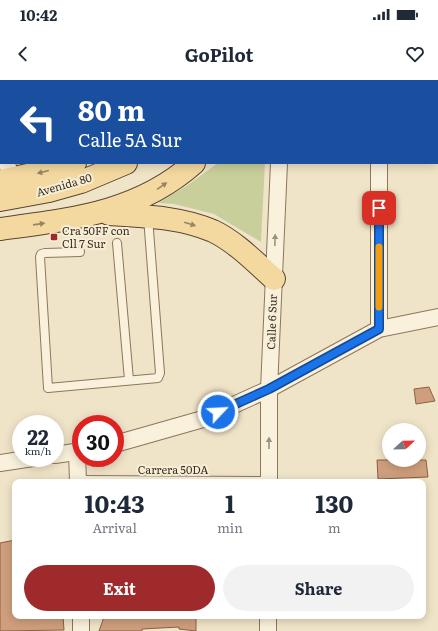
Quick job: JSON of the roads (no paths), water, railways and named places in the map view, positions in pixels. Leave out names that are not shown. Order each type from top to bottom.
[{"type":"main road","name":"Avenida 80","points":[[7,184],[73,164]]},
{"type":"main road","name":"Avenida 80","points":[[7,184],[49,191],[81,182],[124,164]]},
{"type":"main road","points":[[0,229],[96,214],[126,205],[153,193],[193,164]]},
{"type":"main road","points":[[96,214],[148,216],[188,222],[214,232],[241,249],[274,279]]},
{"type":"street","name":"Calle 6 Sur","points":[[269,479],[269,389],[279,164]]},
{"type":"street","points":[[379,164],[379,329]]},
{"type":"street","points":[[124,441],[203,419],[269,389],[379,329],[438,317]]},
{"type":"street","points":[[0,463],[12,461]]},
{"type":"street","points":[[78,467],[78,479]]},
{"type":"street","points":[[81,619],[81,631]]},
{"type":"street","points":[[268,619],[268,631]]},
{"type":"lane","points":[[80,252],[45,253],[41,254],[40,256],[48,388],[158,378],[160,373],[148,216]]},
{"type":"lane","points":[[117,243],[129,380]]},
{"type":"place","name":"Cra 50FF con Cll 7 Sur","points":[[54,237]]}]
